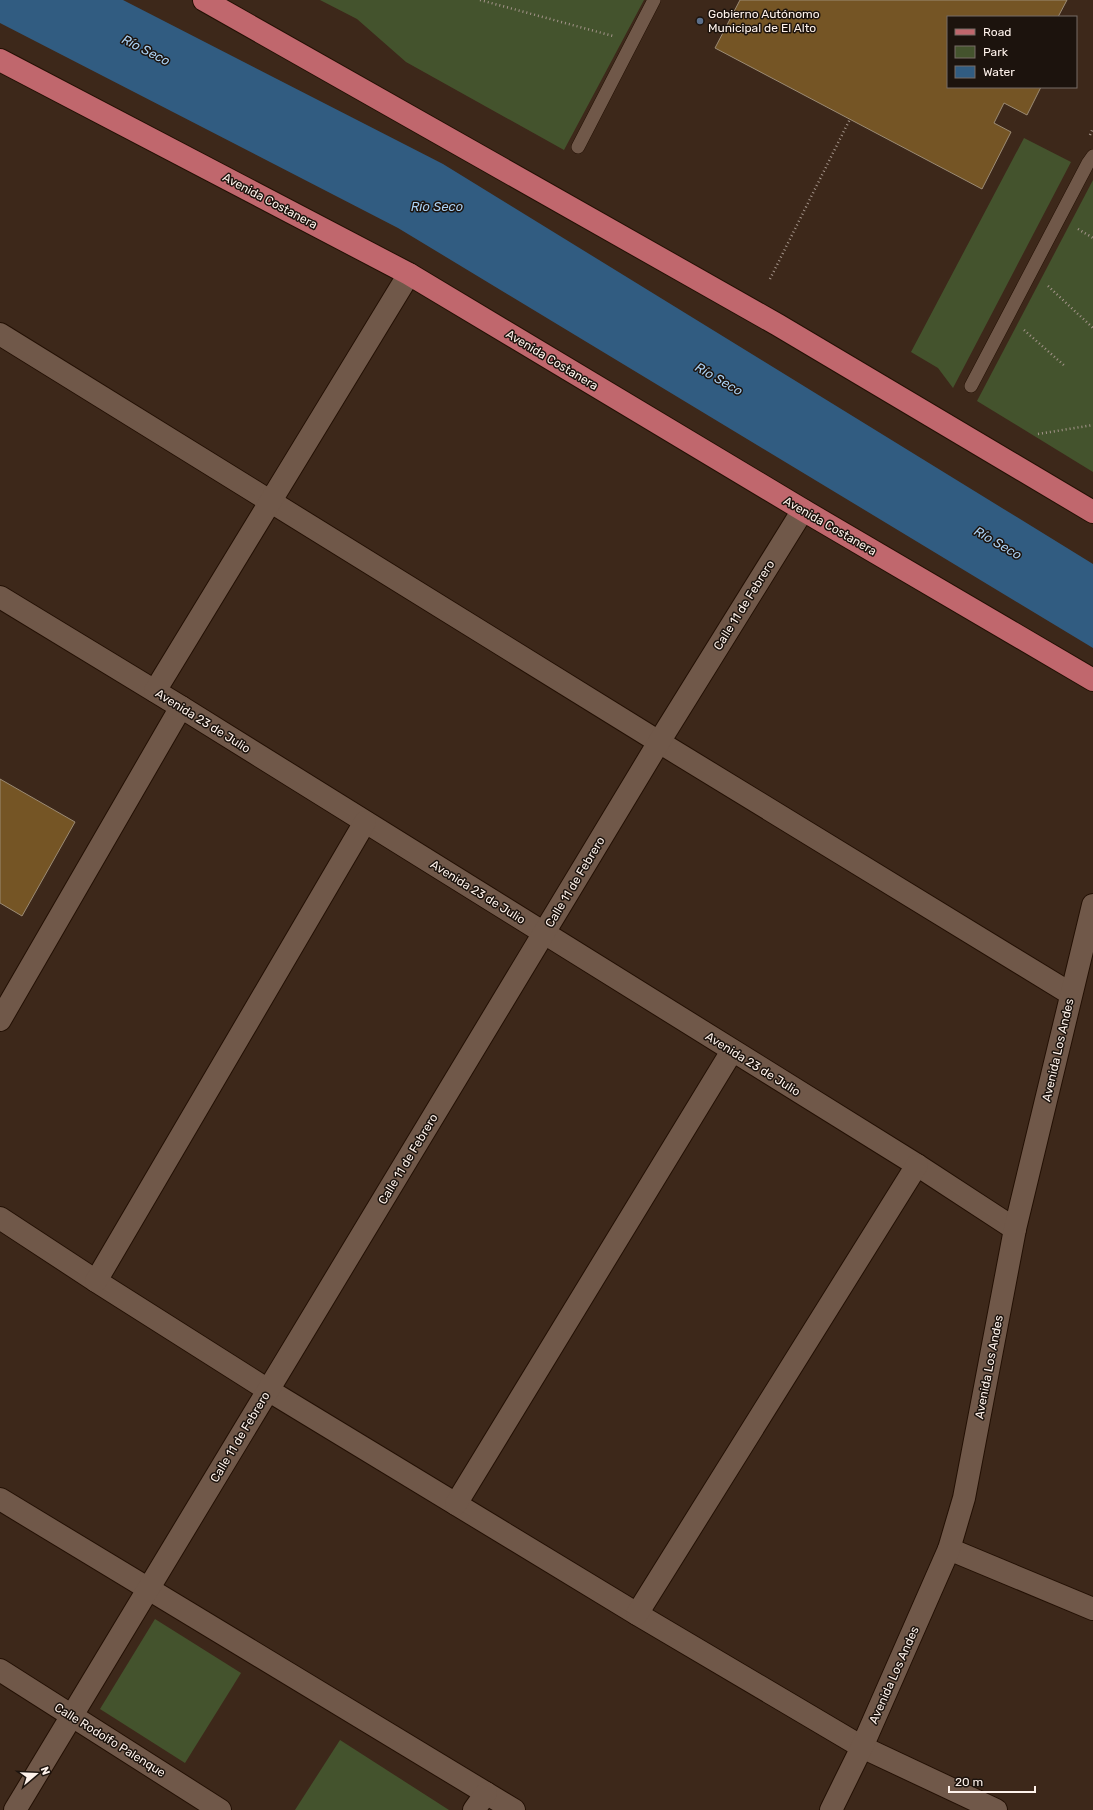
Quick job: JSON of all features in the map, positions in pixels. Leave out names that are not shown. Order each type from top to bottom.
[{"type":"main road","points":[[204,0],[778,325],[1093,512]]},
{"type":"main road","name":"Avenida Costanera","points":[[0,60],[409,274],[803,510],[1093,680]]},
{"type":"street","points":[[154,691],[271,502],[409,274]]},
{"type":"street","points":[[0,334],[659,742],[1071,994]]},
{"type":"street","name":"Calle 11 de Febrero","points":[[15,1810],[659,742],[803,510]]},
{"type":"street","name":"Avenida 23 de Julio","points":[[0,597],[181,707],[544,933],[1015,1229]]},
{"type":"street","points":[[3,1008],[181,707]]},
{"type":"street","points":[[96,1281],[365,822]]},
{"type":"street","name":"Avenida Los Andes","points":[[831,1810],[862,1747],[949,1549],[964,1498],[1015,1229],[1093,905]]},
{"type":"street","points":[[456,1504],[732,1051]]},
{"type":"street","points":[[637,1614],[917,1166]]},
{"type":"street","points":[[0,1218],[268,1390],[637,1614],[862,1747],[996,1810]]},
{"type":"street","points":[[0,1499],[148,1590],[480,1801],[514,1810]]},
{"type":"street","points":[[949,1549],[1093,1610]]},
{"type":"street","name":"Calle Rodolfo Palenque","points":[[0,1670],[220,1810]]},
{"type":"lane","points":[[578,147],[654,0]]},
{"type":"lane","points":[[971,386],[1093,156]]},
{"type":"path","points":[[480,0],[633,41]]},
{"type":"path","points":[[770,279],[850,119]]},
{"type":"path","points":[[1032,271],[1093,328]]},
{"type":"path","points":[[1008,315],[1066,367]]},
{"type":"path","points":[[1038,434],[1093,425]]},
{"type":"green space","points":[[320,0],[644,0],[564,150],[406,62],[357,19]]},
{"type":"green space","points":[[1024,138],[1071,162],[953,388],[938,368],[911,352]]},
{"type":"green space","points":[[1093,180],[1093,472],[977,401]]},
{"type":"green space","points":[[155,1619],[241,1673],[185,1763],[100,1709]]},
{"type":"green space","points":[[340,1740],[449,1810],[295,1810]]},
{"type":"water","name":"Río Seco","points":[[0,0],[123,0],[443,164],[1093,564],[1093,648],[398,228],[0,23]]},
{"type":"building","points":[[740,0],[1067,0],[1059,16],[947,16],[947,88],[1040,88],[1027,115],[1004,103],[994,123],[1011,132],[982,189],[715,48]]},
{"type":"building","points":[[0,779],[75,822],[22,916],[0,903]]},
{"type":"place","name":"Gobierno Autónomo Municipal de El Alto","points":[[700,21]]}]
